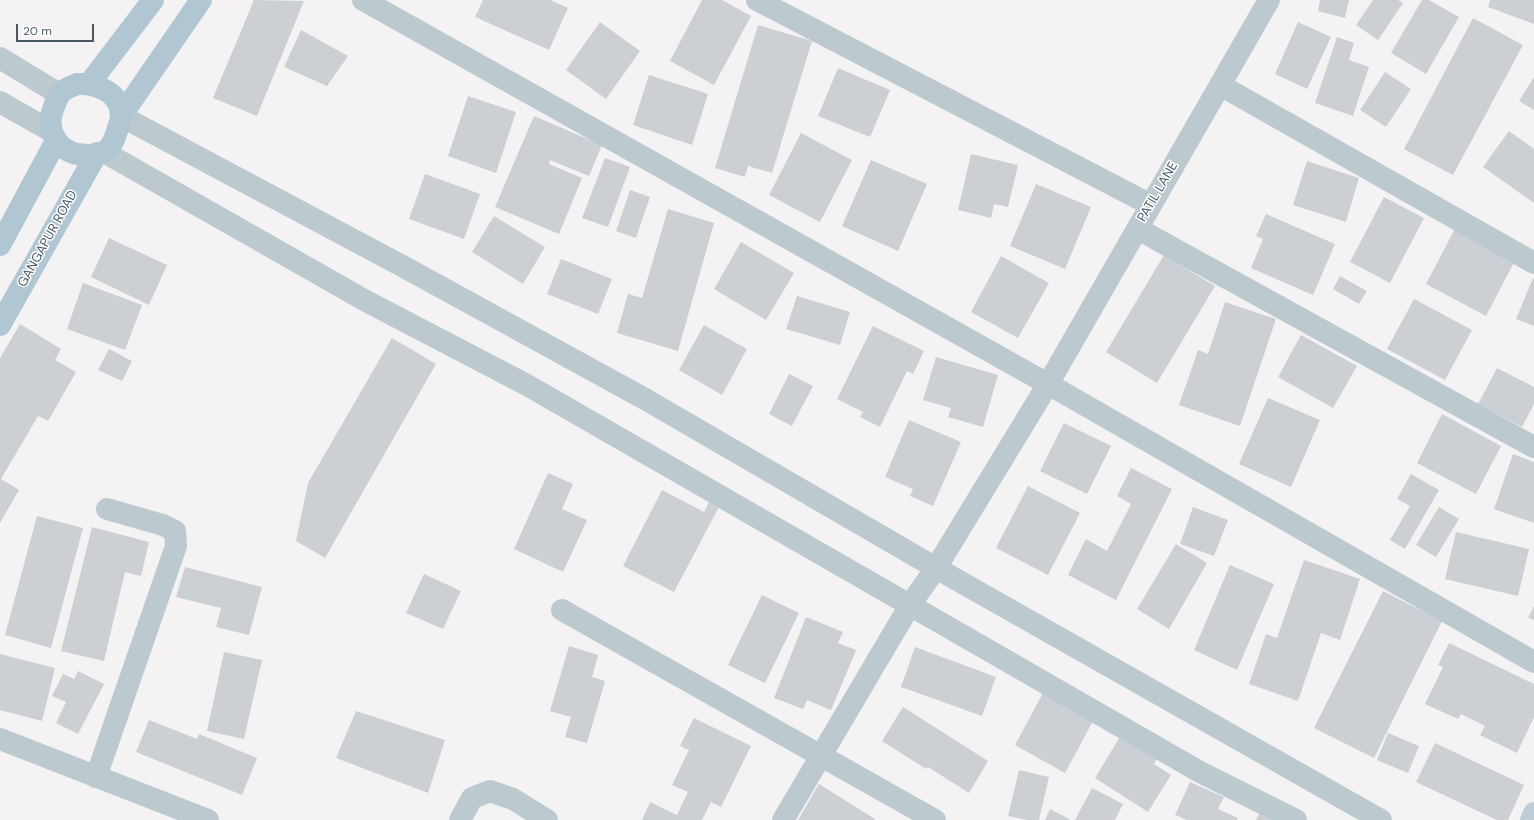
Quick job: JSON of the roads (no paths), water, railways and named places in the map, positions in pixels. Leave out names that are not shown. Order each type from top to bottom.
[{"type":"main road","points":[[89,84],[153,0]]},
{"type":"main road","points":[[121,116],[118,104],[111,94],[101,87],[89,84],[77,84],[65,89],[59,94],[49,120],[54,136],[64,149],[74,154],[85,155],[100,152],[114,140],[121,116],[201,0]]},
{"type":"main road","points":[[0,245],[54,136]]},
{"type":"main road","name":"GANGAPUR ROAD","points":[[0,326],[100,152]]},
{"type":"main road","points":[[1531,820],[1534,813]]},
{"type":"street","points":[[363,0],[1048,384],[1534,662]]},
{"type":"street","points":[[757,0],[1151,205]]},
{"type":"street","name":"PATIL LANE","points":[[783,820],[910,605],[936,568],[1048,384],[1269,0]]},
{"type":"street","points":[[0,58],[59,94]]},
{"type":"street","points":[[1220,86],[1534,262]]},
{"type":"street","points":[[0,102],[54,136]]},
{"type":"street","points":[[121,116],[406,268],[645,399],[936,568],[1381,820]]},
{"type":"street","points":[[100,152],[366,301],[527,385],[1200,772],[1296,820]]},
{"type":"street","points":[[1138,229],[1534,447]]},
{"type":"street","points":[[96,777],[176,546],[175,531],[163,525],[107,509]]},
{"type":"street","points":[[562,610],[822,755],[935,820]]},
{"type":"street","points":[[0,739],[208,820]]},
{"type":"street","points":[[460,820],[472,798],[490,791],[513,799],[547,820]]}]
